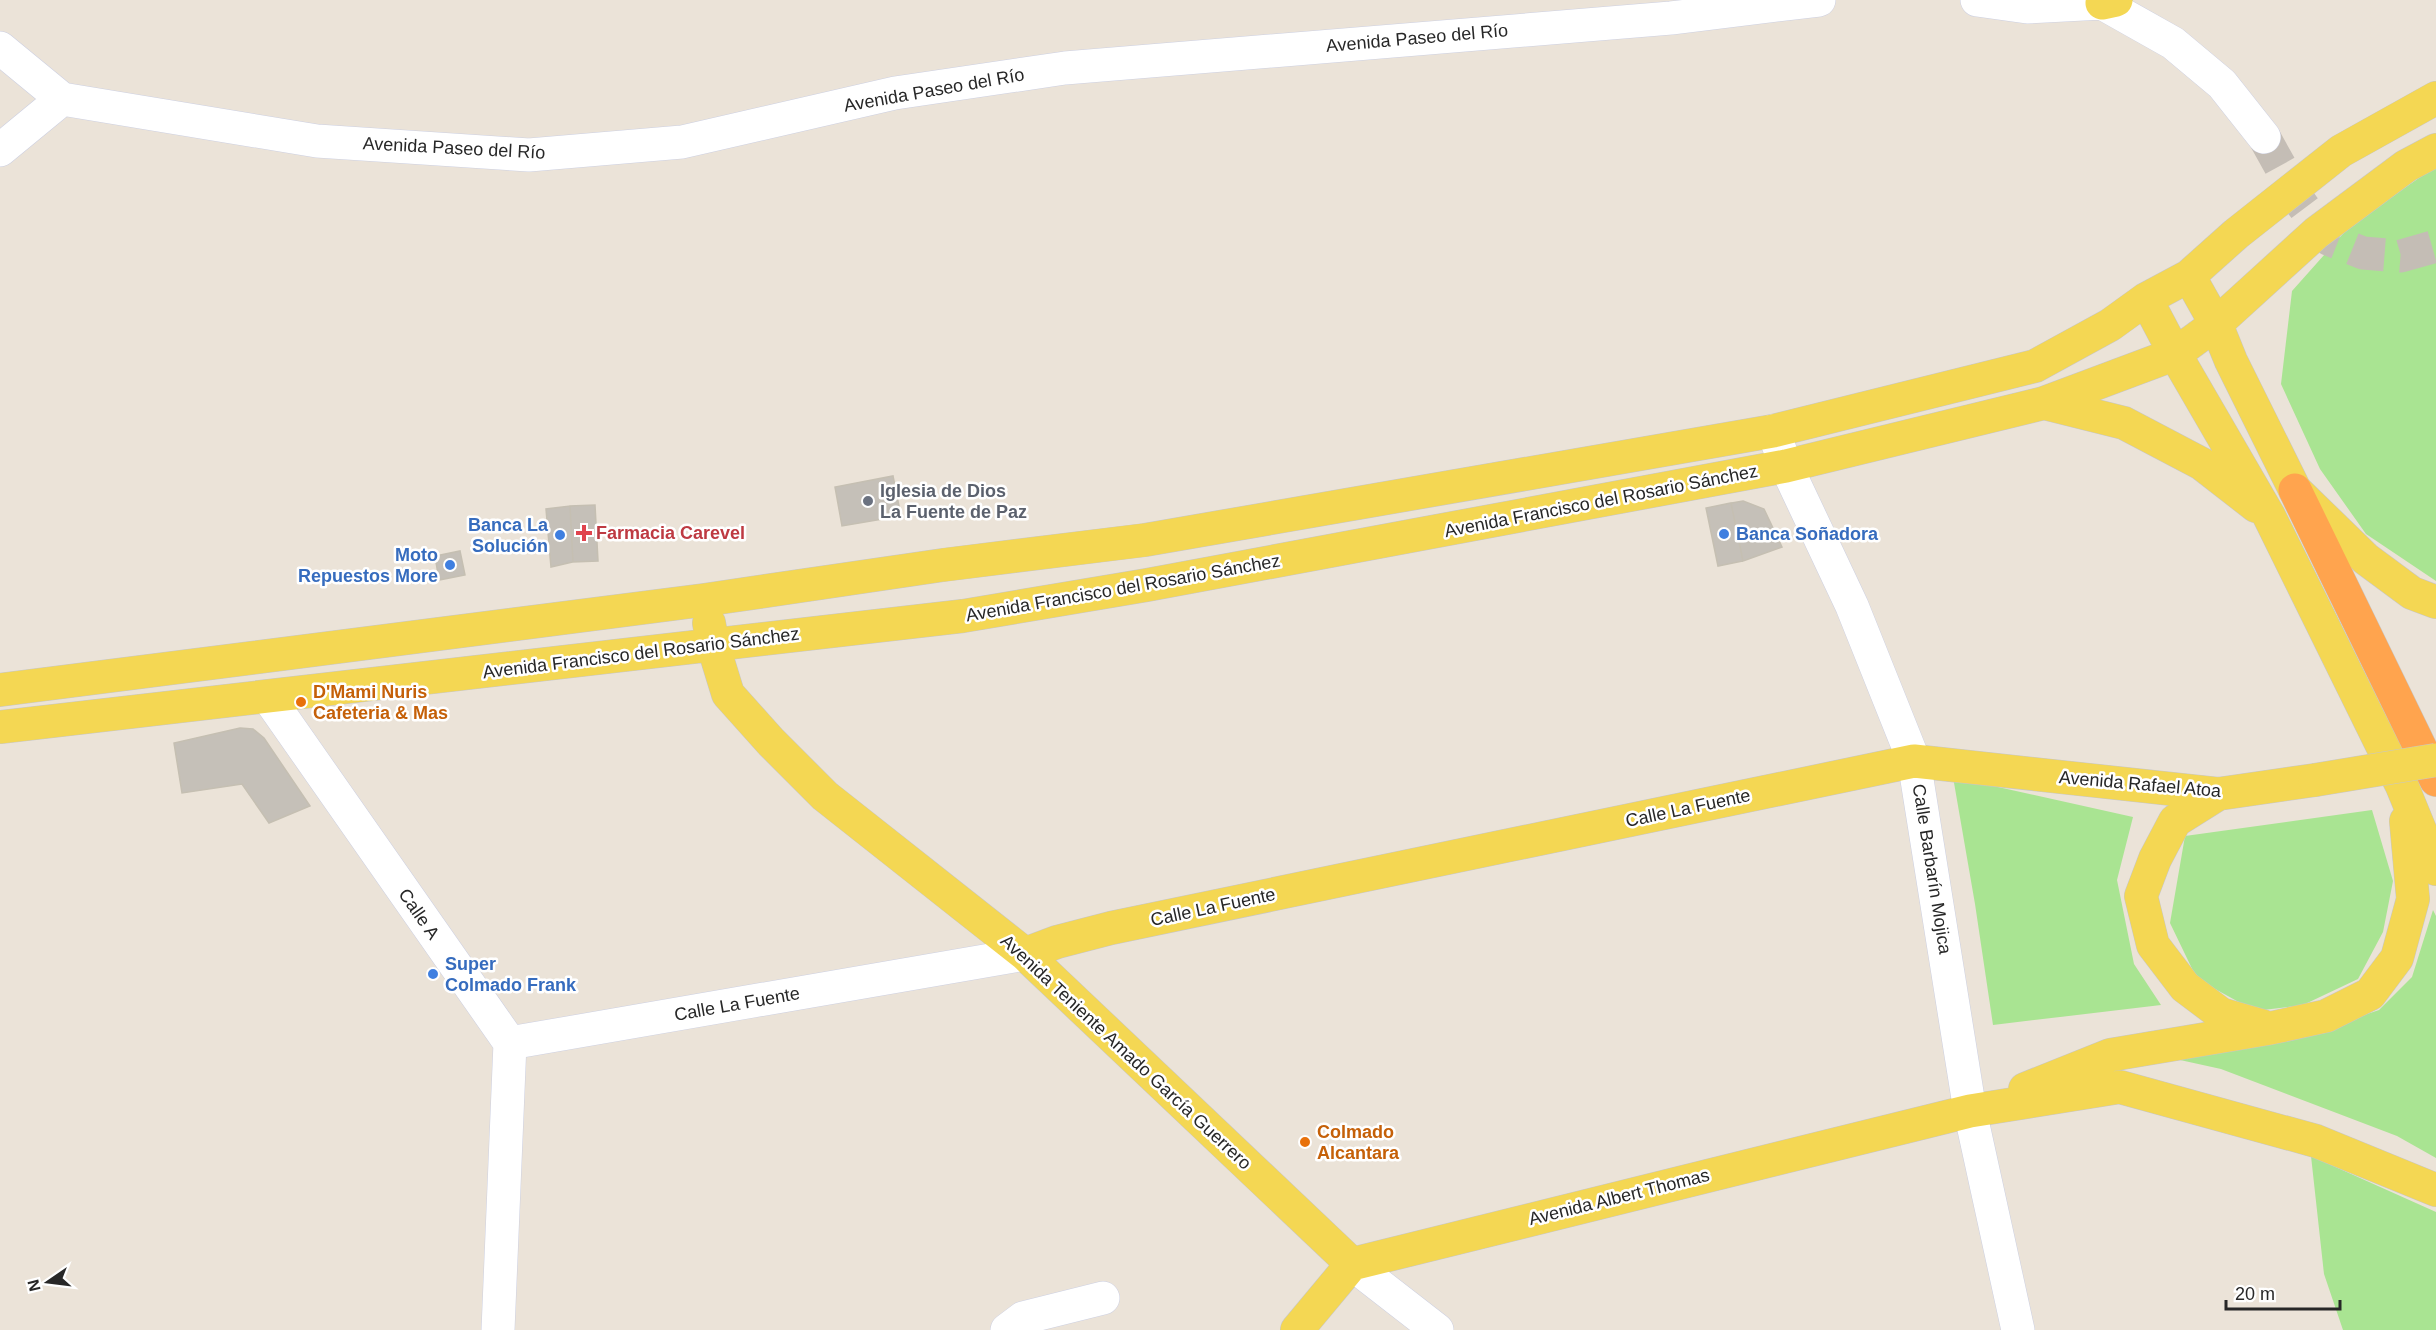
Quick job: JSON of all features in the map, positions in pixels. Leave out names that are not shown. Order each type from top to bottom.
[{"type":"highway","points":[[2295,490],[2436,780]]},
{"type":"main road","name":"Avenida Francisco del Rosario Sánchez","points":[[0,690],[704,600],[943,565],[1145,540],[1773,430],[1835,417],[2035,366],[2110,325],[2146,299],[2189,276],[2236,234],[2341,151],[2436,98]]},
{"type":"main road","name":"Avenida Francisco del Rosario Sánchez","points":[[0,727],[963,616],[1136,587],[1786,466],[2044,404],[2175,354],[2216,324],[2316,233],[2406,166],[2436,150]]},
{"type":"main road","points":[[2189,276],[2216,324],[2231,361],[2295,490],[2366,559],[2412,593],[2436,602]]},
{"type":"main road","points":[[2146,299],[2175,354],[2270,516],[2402,786],[2436,869]]},
{"type":"main road","points":[[2044,404],[2124,423],[2202,464],[2270,516]]},
{"type":"main road","name":"Avenida Teniente Amado García Guerrero","points":[[704,600],[713,645],[728,694],[771,742],[825,796],[1025,954],[1352,1264]]},
{"type":"main road","name":"Avenida Rafael Atoa","points":[[1914,761],[2218,794],[2436,760]]},
{"type":"main road","name":"Calle La Fuente","points":[[1025,954],[1057,942],[1112,928],[1914,761]]},
{"type":"main road","points":[[1970,1111],[2110,1055],[2271,1028],[2326,1016],[2370,993],[2397,958],[2413,899],[2402,786]]},
{"type":"main road","points":[[2218,794],[2175,821],[2155,859],[2141,896],[2153,945],[2185,987],[2221,1014],[2271,1028]]},
{"type":"main road","points":[[1970,1111],[2120,1088],[2316,1142],[2436,1190]]},
{"type":"main road","name":"Avenida Albert Thomas","points":[[1352,1264],[1970,1111]]},
{"type":"main road","points":[[1297,1330],[1352,1264]]},
{"type":"street","name":"Avenida Paseo del Río","points":[[62,99],[317,141],[529,155],[682,142],[896,93],[1065,68],[1671,18],[1819,0]]},
{"type":"street","points":[[1977,0],[2028,7],[2109,1],[2173,43],[2222,84],[2264,137]]},
{"type":"street","points":[[0,48],[62,99],[0,150]]},
{"type":"street","name":"Calle Barbarín Mojica","points":[[1773,430],[1786,466],[1852,606],[1914,761],[1970,1111],[2018,1330]]},
{"type":"street","name":"Calle A","points":[[268,696],[510,1043]]},
{"type":"street","name":"Calle La Fuente","points":[[510,1043],[1025,954]]},
{"type":"street","points":[[498,1330],[510,1043]]},
{"type":"street","name":"Avenida Teniente Amado García Guerrero","points":[[1352,1264],[1437,1330]]},
{"type":"street","points":[[1007,1330],[1023,1318],[1103,1298]]},
{"type":"green space","points":[[2436,166],[2436,581],[2366,534],[2320,469],[2281,384],[2292,291],[2349,227]]},
{"type":"green space","points":[[1953,777],[2133,817],[2117,880],[2134,964],[2161,1005],[1993,1025]]},
{"type":"green space","points":[[2372,810],[2393,881],[2383,932],[2358,979],[2303,1005],[2255,1011],[2197,979],[2170,923],[2185,836]]},
{"type":"green space","points":[[2433,910],[2436,916],[2436,1158],[2397,1136],[2221,1069],[2171,1058],[2306,1035],[2379,1010],[2412,977]]},
{"type":"green space","points":[[2311,1156],[2436,1212],[2436,1330],[2343,1330],[2324,1274]]},
{"type":"building","name":"Iglesia de Dios La Fuente de Paz","points":[[893,476],[901,516],[842,526],[835,487]]},
{"type":"building","points":[[1743,501],[1764,509],[1782,547],[1743,561],[1731,503]]},
{"type":"building","name":"Banca Soñadora","points":[[1731,503],[1743,561],[1718,566],[1706,508]]},
{"type":"building","name":"Farmacia Carevel","points":[[595,505],[598,561],[573,562],[570,506]]},
{"type":"building","name":"Banca La Solución","points":[[570,506],[573,562],[551,567],[546,509]]},
{"type":"building","name":"Moto Repuestos More","points":[[460,551],[465,575],[439,580],[435,556]]},
{"type":"building","points":[[240,728],[253,729],[264,738],[310,806],[269,823],[242,784],[182,793],[174,743]]},
{"type":"tunnel","points":[[2264,137],[2300,202],[2328,239],[2363,253],[2401,256],[2436,246]]},
{"type":"place","name":"Iglesia de Dios La Fuente de Paz","points":[[868,501]]},
{"type":"place","name":"Farmacia Carevel","points":[[584,533]]},
{"type":"place","name":"Banca Soñadora","points":[[1724,534]]},
{"type":"place","name":"Banca La Solución","points":[[560,535]]},
{"type":"place","name":"Moto Repuestos More","points":[[450,565]]},
{"type":"place","name":"D'Mami Nuris Cafeteria & Mas","points":[[301,702]]},
{"type":"place","name":"Super Colmado Frank","points":[[433,974]]},
{"type":"place","name":"Colmado Alcantara","points":[[1305,1142]]}]
